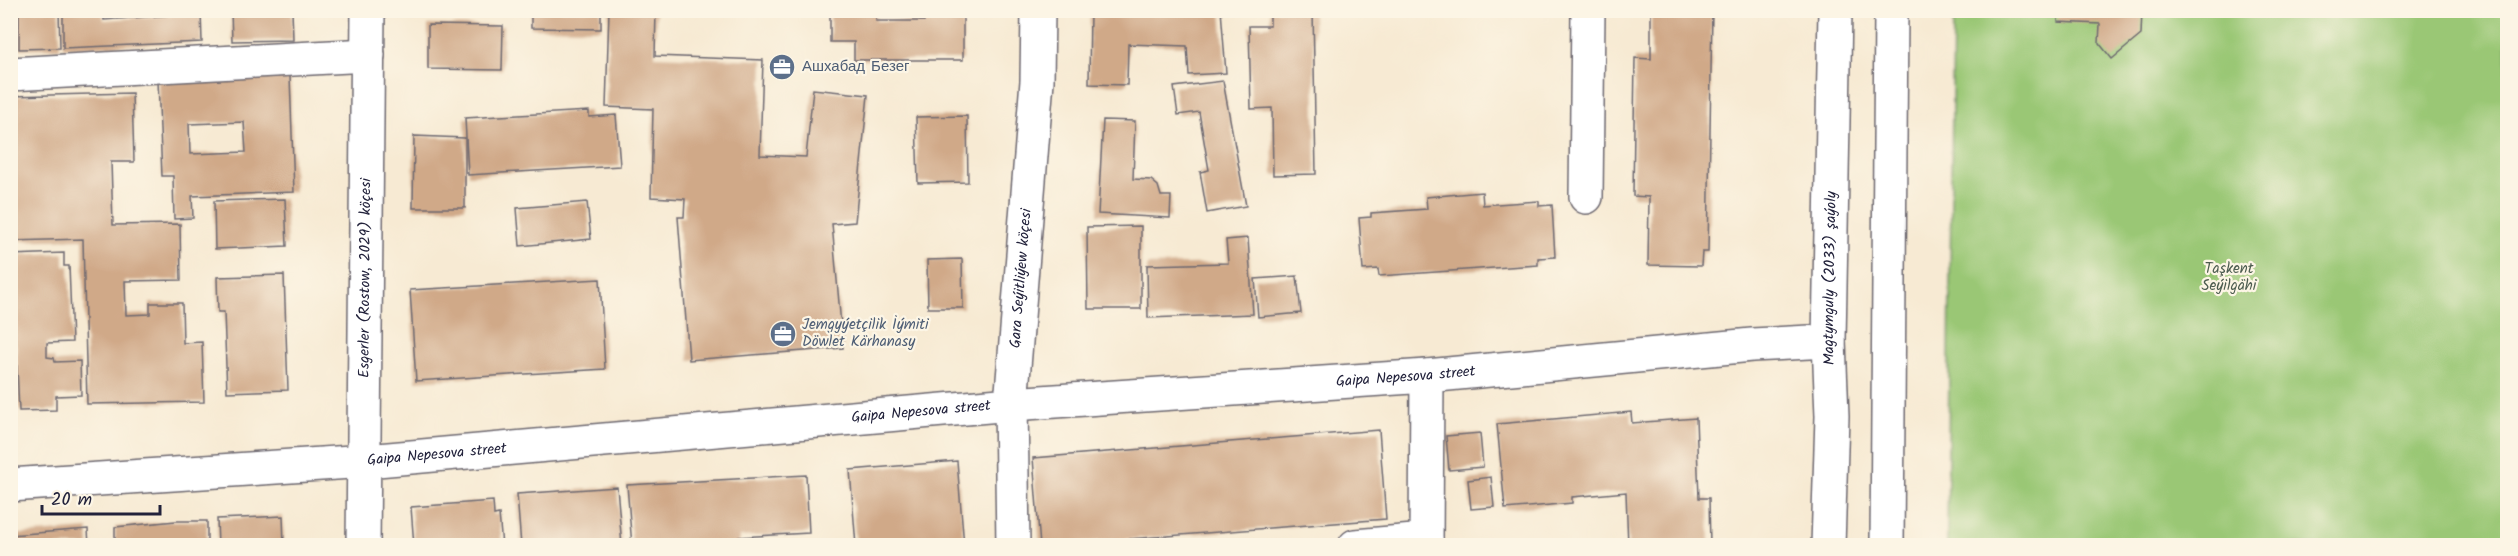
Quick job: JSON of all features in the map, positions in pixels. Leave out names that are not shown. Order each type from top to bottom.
[{"type":"street","name":"Esgerler (Rostow, 2029) köçesi","points":[[363,546],[366,461],[368,10]]},
{"type":"street","name":"Gara Seýitliýew köçesi","points":[[1013,546],[1011,404],[1037,81],[1038,10]]},
{"type":"street","points":[[1586,197],[1588,10]]},
{"type":"street","name":"Magtymguly (2033) şaýoly","points":[[1828,546],[1832,416],[1829,341],[1835,10]]},
{"type":"street","points":[[1887,546],[1891,10]]},
{"type":"street","points":[[10,74],[368,55]]},
{"type":"street","name":"Gaipa Nepesova street","points":[[10,485],[366,461],[1011,404],[1427,376],[1752,345],[1829,341]]},
{"type":"street","points":[[1355,546],[1426,543],[1427,376]]},
{"type":"green space","name":"Taşkent Seýilgähi","points":[[1953,11],[2507,11],[2507,545],[1947,545]]},
{"type":"building","points":[[19,10],[59,10],[60,48],[19,49]]},
{"type":"building","points":[[63,10],[103,10],[104,20],[201,13],[202,42],[63,48]]},
{"type":"building","points":[[231,10],[292,10],[293,40],[232,41]]},
{"type":"building","points":[[531,10],[601,10],[601,29],[531,28]]},
{"type":"building","points":[[609,10],[656,10],[655,56],[763,60],[760,155],[806,157],[813,89],[868,95],[855,222],[832,224],[843,348],[689,360],[678,217],[684,217],[685,199],[651,197],[653,109],[606,107]]},
{"type":"building","points":[[830,10],[876,10],[876,21],[924,21],[924,10],[963,10],[963,60],[854,60],[854,42],[830,42]]},
{"type":"building","points":[[1090,10],[1221,10],[1226,73],[1189,75],[1187,46],[1128,44],[1127,85],[1089,84]]},
{"type":"building","points":[[1270,10],[1313,10],[1316,174],[1273,175],[1272,108],[1251,109],[1249,26],[1270,26]]},
{"type":"building","points":[[1651,10],[1712,10],[1708,252],[1702,252],[1701,266],[1648,265],[1649,197],[1633,196],[1635,58],[1651,59]]},
{"type":"building","points":[[2058,10],[2142,10],[2141,35],[2112,59],[2099,43],[2100,24],[2058,22]]},
{"type":"building","points":[[428,25],[503,26],[502,70],[428,69]]},
{"type":"building","points":[[290,76],[294,192],[192,196],[193,218],[174,219],[173,176],[162,176],[158,81]],"holes":[[[244,122],[246,152],[190,154],[189,124]]]},
{"type":"building","points":[[1223,81],[1246,206],[1207,213],[1200,172],[1209,170],[1199,112],[1178,115],[1174,87]]},
{"type":"building","points":[[132,93],[134,162],[111,162],[113,225],[180,224],[181,280],[125,281],[126,315],[150,314],[150,303],[182,303],[183,343],[202,342],[204,402],[87,404],[83,239],[10,241],[10,96]]},
{"type":"building","points":[[589,111],[589,117],[616,115],[620,166],[468,175],[465,118]]},
{"type":"building","points":[[967,116],[968,182],[918,183],[916,117]]},
{"type":"building","points":[[1103,120],[1135,121],[1133,179],[1151,180],[1158,186],[1161,196],[1171,196],[1170,218],[1098,214]]},
{"type":"building","points":[[414,136],[465,138],[465,208],[413,208]]},
{"type":"building","points":[[1482,192],[1483,205],[1539,201],[1539,206],[1552,205],[1555,257],[1538,258],[1538,265],[1379,276],[1378,269],[1363,270],[1359,218],[1371,217],[1371,213],[1427,209],[1426,197]]},
{"type":"building","points":[[285,199],[287,246],[215,249],[214,201]]},
{"type":"building","points":[[587,202],[591,239],[520,246],[517,208]]},
{"type":"building","points":[[1141,226],[1141,309],[1088,309],[1087,227]]},
{"type":"building","points":[[1248,238],[1253,314],[1148,318],[1147,265],[1228,263],[1226,240]]},
{"type":"building","points":[[64,253],[64,266],[69,266],[72,342],[47,343],[47,357],[54,358],[55,362],[80,361],[81,395],[56,396],[56,410],[19,411],[16,344],[10,344],[10,255]]},
{"type":"building","points":[[962,259],[963,308],[928,308],[927,260]]},
{"type":"building","points":[[284,275],[288,390],[227,392],[224,312],[218,312],[217,277]]},
{"type":"building","points":[[1297,276],[1301,313],[1258,317],[1255,279]]},
{"type":"building","points":[[600,279],[605,369],[416,381],[410,290]]},
{"type":"building","points":[[1631,412],[1632,423],[1696,418],[1699,498],[1709,498],[1710,546],[1628,546],[1626,492],[1572,497],[1572,503],[1505,509],[1497,424]]},
{"type":"building","points":[[1379,430],[1386,519],[1040,546],[1033,458]]},
{"type":"building","points":[[1480,433],[1483,467],[1449,470],[1446,436]]},
{"type":"building","points":[[957,461],[964,546],[856,546],[850,470]]},
{"type":"building","points":[[806,475],[809,533],[739,537],[739,546],[632,546],[627,485]]},
{"type":"building","points":[[1491,477],[1494,507],[1471,509],[1468,480]]},
{"type":"building","points":[[617,487],[622,546],[521,546],[517,494]]},
{"type":"building","points":[[493,501],[494,515],[499,514],[502,546],[414,546],[411,507]]},
{"type":"building","points":[[283,516],[284,546],[218,546],[217,519]]},
{"type":"building","points":[[176,521],[207,521],[207,546],[115,546],[115,527]]},
{"type":"building","points":[[88,529],[89,546],[10,546],[10,535]]},
{"type":"building","points":[[773,542],[773,546],[744,546],[743,544]]},
{"type":"place","name":"Ашхабад Безег","points":[[782,67]]},
{"type":"place","name":"Jemgyýetçilik İýmiti Döwlet Kärhanasy","points":[[783,334]]}]
